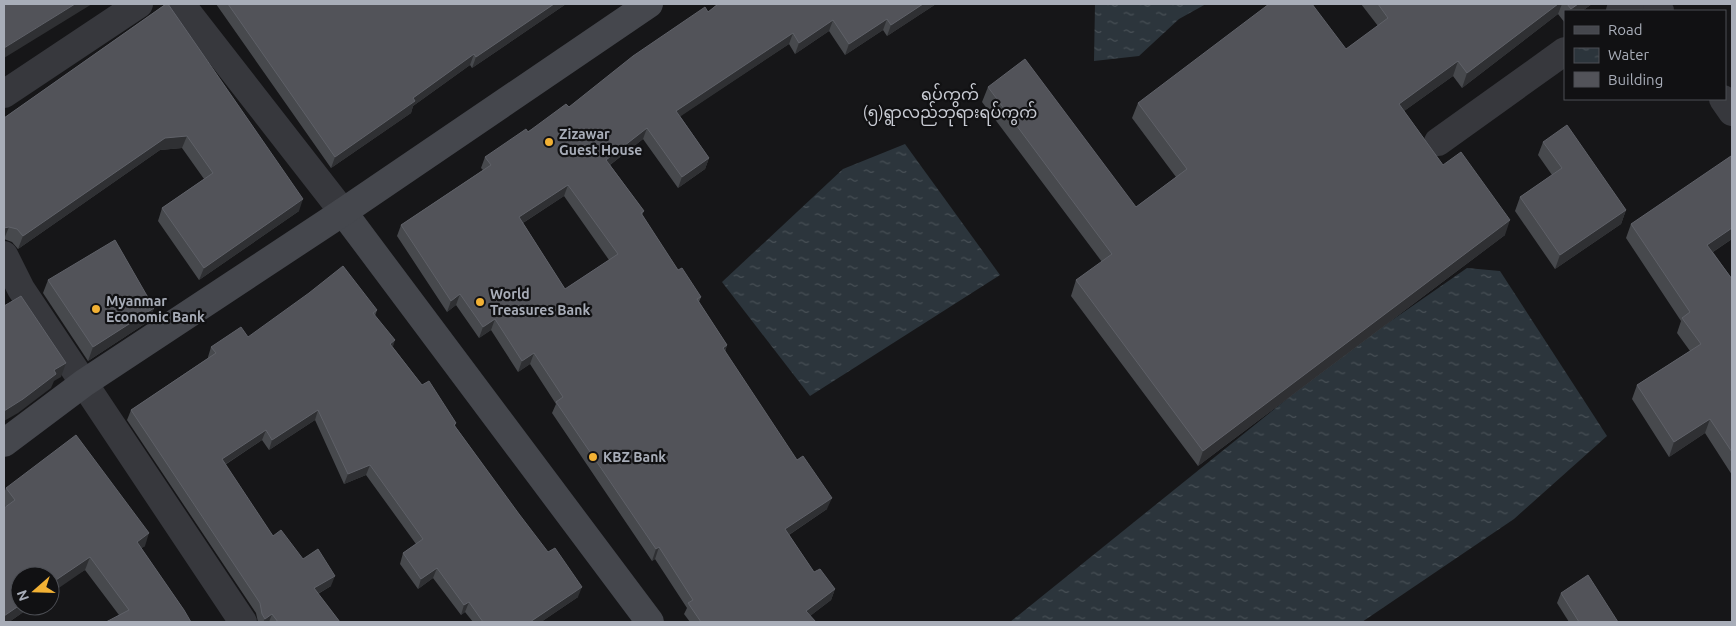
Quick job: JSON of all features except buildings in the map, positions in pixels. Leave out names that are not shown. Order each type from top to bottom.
[{"type":"main road","points":[[4,443],[84,383],[343,212],[649,4]]},
{"type":"main road","points":[[343,212],[650,622]]},
{"type":"street","points":[[4,94],[139,4]]},
{"type":"street","points":[[181,4],[343,212]]},
{"type":"street","points":[[1438,142],[1564,52]]},
{"type":"street","points":[[1724,100],[1732,112]]},
{"type":"street","points":[[4,255],[21,289],[243,622]]},
{"type":"water","points":[[1095,4],[1206,4],[1179,19],[1139,56],[1094,61]]},
{"type":"water","points":[[905,144],[1000,275],[810,396],[722,282],[843,169]]},
{"type":"water","points":[[1467,268],[1500,271],[1607,436],[1514,519],[1362,622],[1010,622],[1339,357]]},
{"type":"place","name":"Zizawar Guest House","points":[[549,142]]},
{"type":"place","name":"World Treasures Bank","points":[[480,302]]},
{"type":"place","name":"Myanmar Economic Bank","points":[[96,309]]},
{"type":"place","name":"KBZ Bank","points":[[593,457]]},
{"type":"district","name":"ရပ်ကွက် (၅)ရွာလည်ဘုရားရပ်ကွက်","points":[[950,103]]}]
